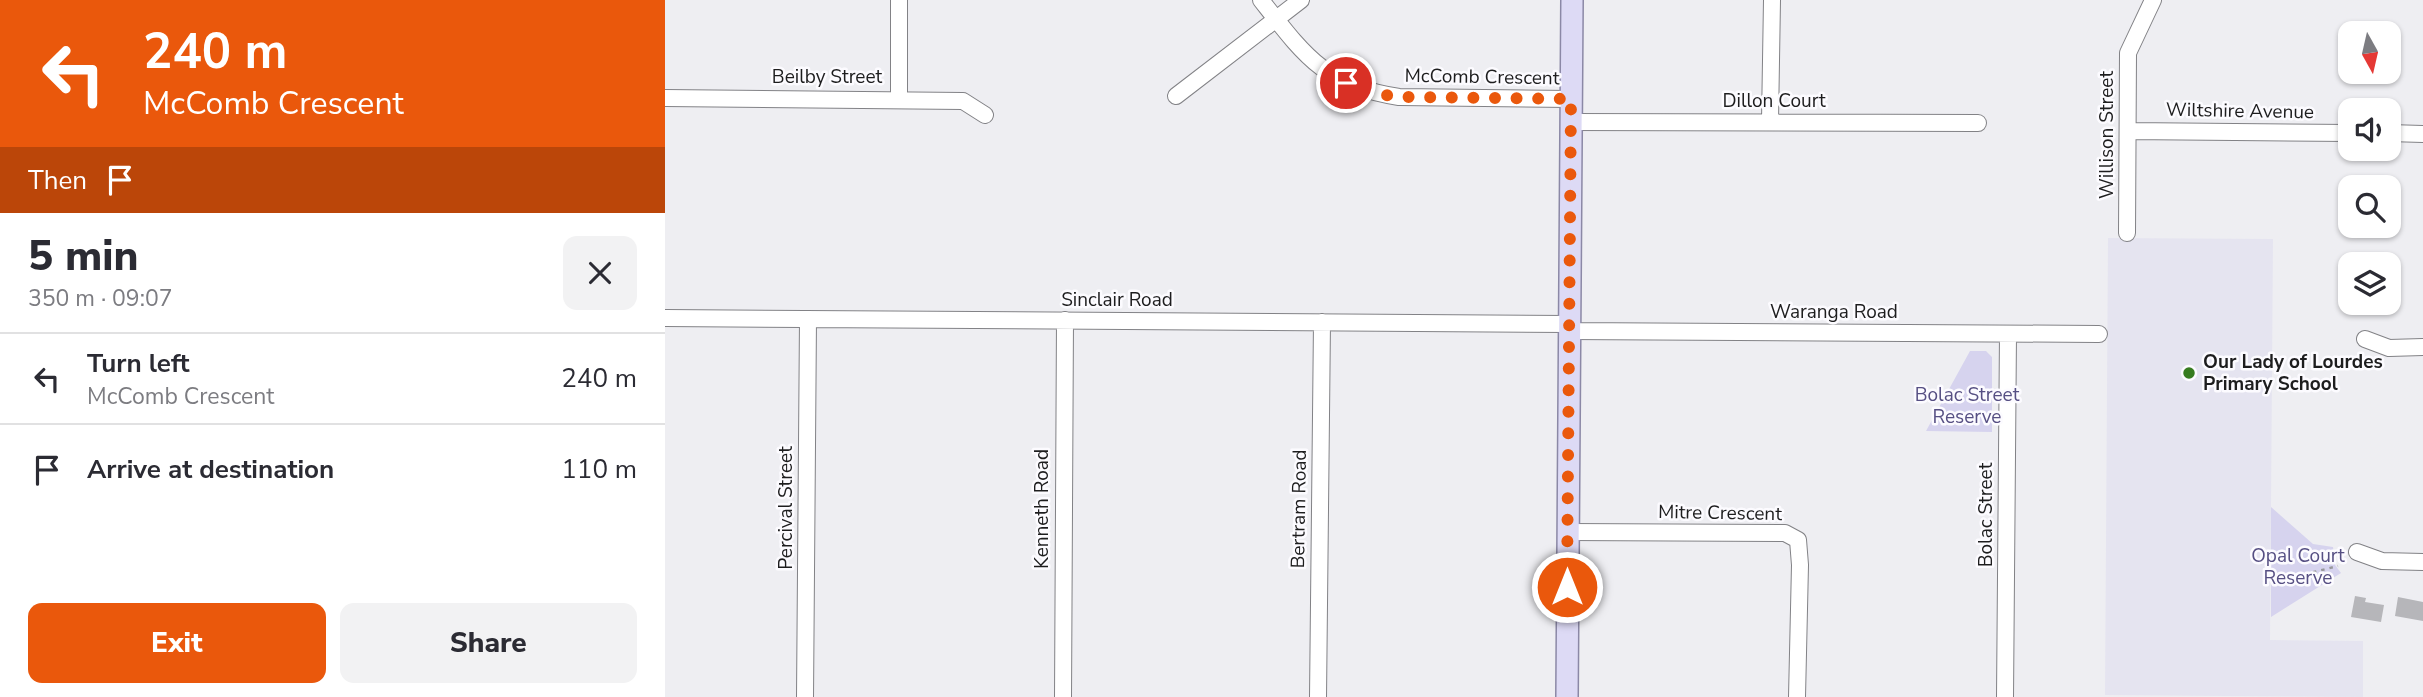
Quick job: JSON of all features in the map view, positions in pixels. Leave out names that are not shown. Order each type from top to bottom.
[{"type":"main road","points":[[1567,697],[1572,0]]},
{"type":"street","points":[[899,0],[899,99]]},
{"type":"street","name":"McComb Crescent","points":[[1261,0],[1295,45],[1314,63],[1346,83],[1371,93],[1399,97],[1571,99]]},
{"type":"street","points":[[1176,96],[1301,0]]},
{"type":"street","points":[[1770,121],[1772,0]]},
{"type":"street","name":"Willison Street","points":[[2127,233],[2128,53],[2153,0]]},
{"type":"street","name":"Beilby Street","points":[[665,98],[963,101],[985,115]]},
{"type":"street","name":"Dillon Court","points":[[1571,122],[1977,123]]},
{"type":"street","name":"Wiltshire Avenue","points":[[2128,131],[2338,133]]},
{"type":"street","points":[[2401,134],[2423,134]]},
{"type":"street","name":"Sinclair Road","points":[[665,318],[1322,322],[1569,327]]},
{"type":"street","name":"Percival Street","points":[[805,697],[809,319]]},
{"type":"street","name":"Kenneth Road","points":[[1063,697],[1065,320]]},
{"type":"street","name":"Bertram Road","points":[[1318,697],[1322,322]]},
{"type":"street","name":"Waranga Road","points":[[1569,327],[2099,334]]},
{"type":"street","name":"Bolac Street","points":[[2005,697],[2008,334]]},
{"type":"street","points":[[2365,339],[2389,348],[2423,347]]},
{"type":"street","name":"Mitre Crescent","points":[[1567,532],[1784,533],[1798,540],[1800,565],[1797,697]]},
{"type":"street","points":[[2357,552],[2382,561],[2423,562]]},
{"type":"path","points":[[2263,582],[2338,566]]},
{"type":"shaded area","name":"Our Lady of Lourdes Primary School","points":[[2108,238],[2273,239],[2270,640],[2363,641],[2363,697],[2105,695]]},
{"type":"green space","name":"Bolac Street Reserve","points":[[1970,351],[1986,351],[1992,357],[1992,432],[1926,431]]},
{"type":"green space","name":"Opal Court Reserve","points":[[2271,507],[2313,544],[2333,547],[2335,565],[2341,573],[2271,617]]},
{"type":"building","points":[[2355,596],[2366,598],[2365,602],[2384,605],[2381,622],[2351,617]]},
{"type":"building","points":[[2398,597],[2423,602],[2423,621],[2395,616]]},
{"type":"place","name":"Our Lady of Lourdes Primary School","points":[[2189,373]]},
{"type":"route","points":[[1346,83],[1371,93],[1399,97],[1571,99],[1567,587]]}]
